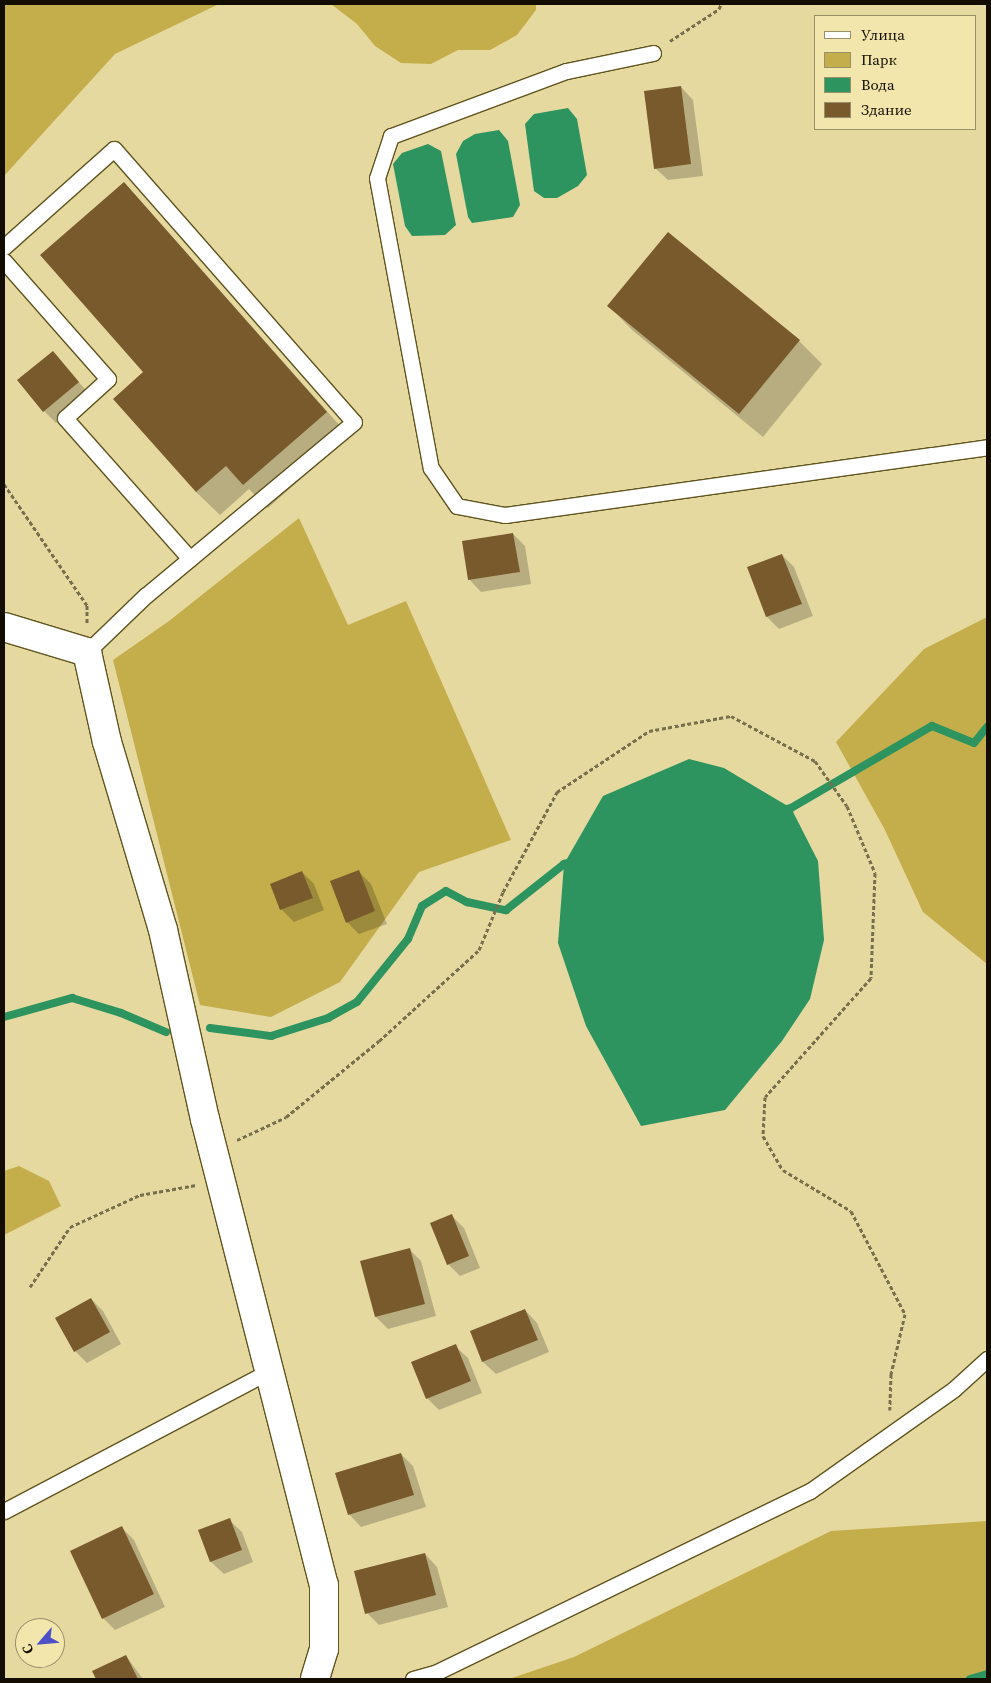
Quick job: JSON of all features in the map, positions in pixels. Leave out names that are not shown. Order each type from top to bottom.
[{"type":"street","points":[[4,627],[87,652],[107,742],[163,930],[221,1180],[324,1585],[324,1649],[315,1679]]},
{"type":"lane","points":[[653,53],[566,71],[391,136],[377,178],[431,468],[457,506],[505,515],[987,448]]},
{"type":"lane","points":[[4,247],[114,150],[354,422],[146,595],[87,652]]},
{"type":"lane","points":[[4,262],[108,379],[65,418],[190,559]]},
{"type":"lane","points":[[413,1679],[438,1672],[810,1492],[954,1389],[987,1359]]},
{"type":"lane","points":[[4,1511],[270,1371]]},
{"type":"path","points":[[653,53],[719,9],[721,4]]},
{"type":"path","points":[[4,484],[87,605],[87,652]]},
{"type":"path","points":[[214,1150],[286,1117],[379,1041],[479,950],[502,892],[557,792],[649,731],[732,716],[815,761],[847,806],[875,873],[871,978],[765,1097],[763,1136],[783,1170],[851,1211],[905,1314],[891,1374],[888,1436]]},
{"type":"path","points":[[30,1288],[70,1227],[140,1195],[221,1180]]},
{"type":"green space","points":[[4,4],[219,4],[115,54],[4,176]]},
{"type":"green space","points":[[331,4],[536,4],[536,10],[517,35],[490,50],[458,50],[431,64],[401,63],[375,46],[357,24]]},
{"type":"green space","points":[[299,518],[348,625],[406,601],[511,840],[419,872],[340,982],[271,1017],[200,1005],[113,660],[169,621]]},
{"type":"green space","points":[[987,617],[987,964],[923,912],[884,828],[836,742],[924,649]]},
{"type":"green space","points":[[19,1166],[49,1181],[61,1206],[4,1235],[4,1171]]},
{"type":"green space","points":[[987,1521],[987,1679],[509,1679],[574,1657],[831,1531]]},
{"type":"water","points":[[568,108],[577,119],[587,175],[578,186],[557,198],[544,198],[534,191],[525,124],[534,114]]},
{"type":"water","points":[[499,130],[508,141],[520,205],[513,217],[472,223],[468,217],[456,154],[463,141],[475,134]]},
{"type":"water","points":[[428,144],[441,151],[456,225],[445,235],[412,236],[405,226],[393,164],[402,153]]},
{"type":"water","points":[[689,759],[724,768],[791,808],[818,861],[824,940],[810,999],[782,1041],[725,1110],[641,1126],[586,1026],[558,943],[564,864],[603,796]]},
{"type":"building","points":[[681,86],[691,164],[654,169],[644,91]]},
{"type":"building","points":[[124,182],[327,412],[243,485],[226,466],[196,492],[113,399],[143,372],[40,255]]},
{"type":"building","points":[[668,232],[800,340],[739,414],[607,306]]},
{"type":"building","points":[[53,351],[79,382],[43,412],[17,380]]},
{"type":"building","points":[[513,533],[520,572],[468,580],[462,541]]},
{"type":"building","points":[[782,554],[802,604],[766,617],[747,567]]},
{"type":"building","points":[[359,870],[375,911],[346,923],[330,881]]},
{"type":"building","points":[[302,871],[313,898],[280,910],[270,884]]},
{"type":"building","points":[[452,1214],[469,1256],[447,1265],[430,1223]]},
{"type":"building","points":[[410,1248],[425,1304],[375,1317],[360,1261]]},
{"type":"building","points":[[91,1298],[110,1332],[74,1352],[55,1318]]},
{"type":"building","points":[[525,1309],[538,1340],[482,1362],[470,1331]]},
{"type":"building","points":[[456,1344],[471,1381],[426,1399],[411,1362]]},
{"type":"building","points":[[401,1453],[414,1495],[348,1515],[335,1473]]},
{"type":"building","points":[[230,1518],[242,1550],[210,1562],[198,1530]]},
{"type":"building","points":[[122,1526],[154,1594],[102,1619],[70,1551]]},
{"type":"building","points":[[425,1553],[436,1595],[365,1614],[354,1571]]},
{"type":"building","points":[[126,1655],[138,1679],[96,1679],[92,1671]]},
{"type":"waterway","points":[[780,810],[791,808],[932,726],[974,743],[987,727]]},
{"type":"waterway","points":[[210,1028],[271,1036],[328,1018],[357,1002],[408,939],[422,906],[446,891],[467,902],[506,910],[564,864],[573,862]]},
{"type":"waterway","points":[[4,1017],[72,998],[121,1013],[166,1032]]},
{"type":"waterway","points":[[970,1679],[987,1674]]}]
